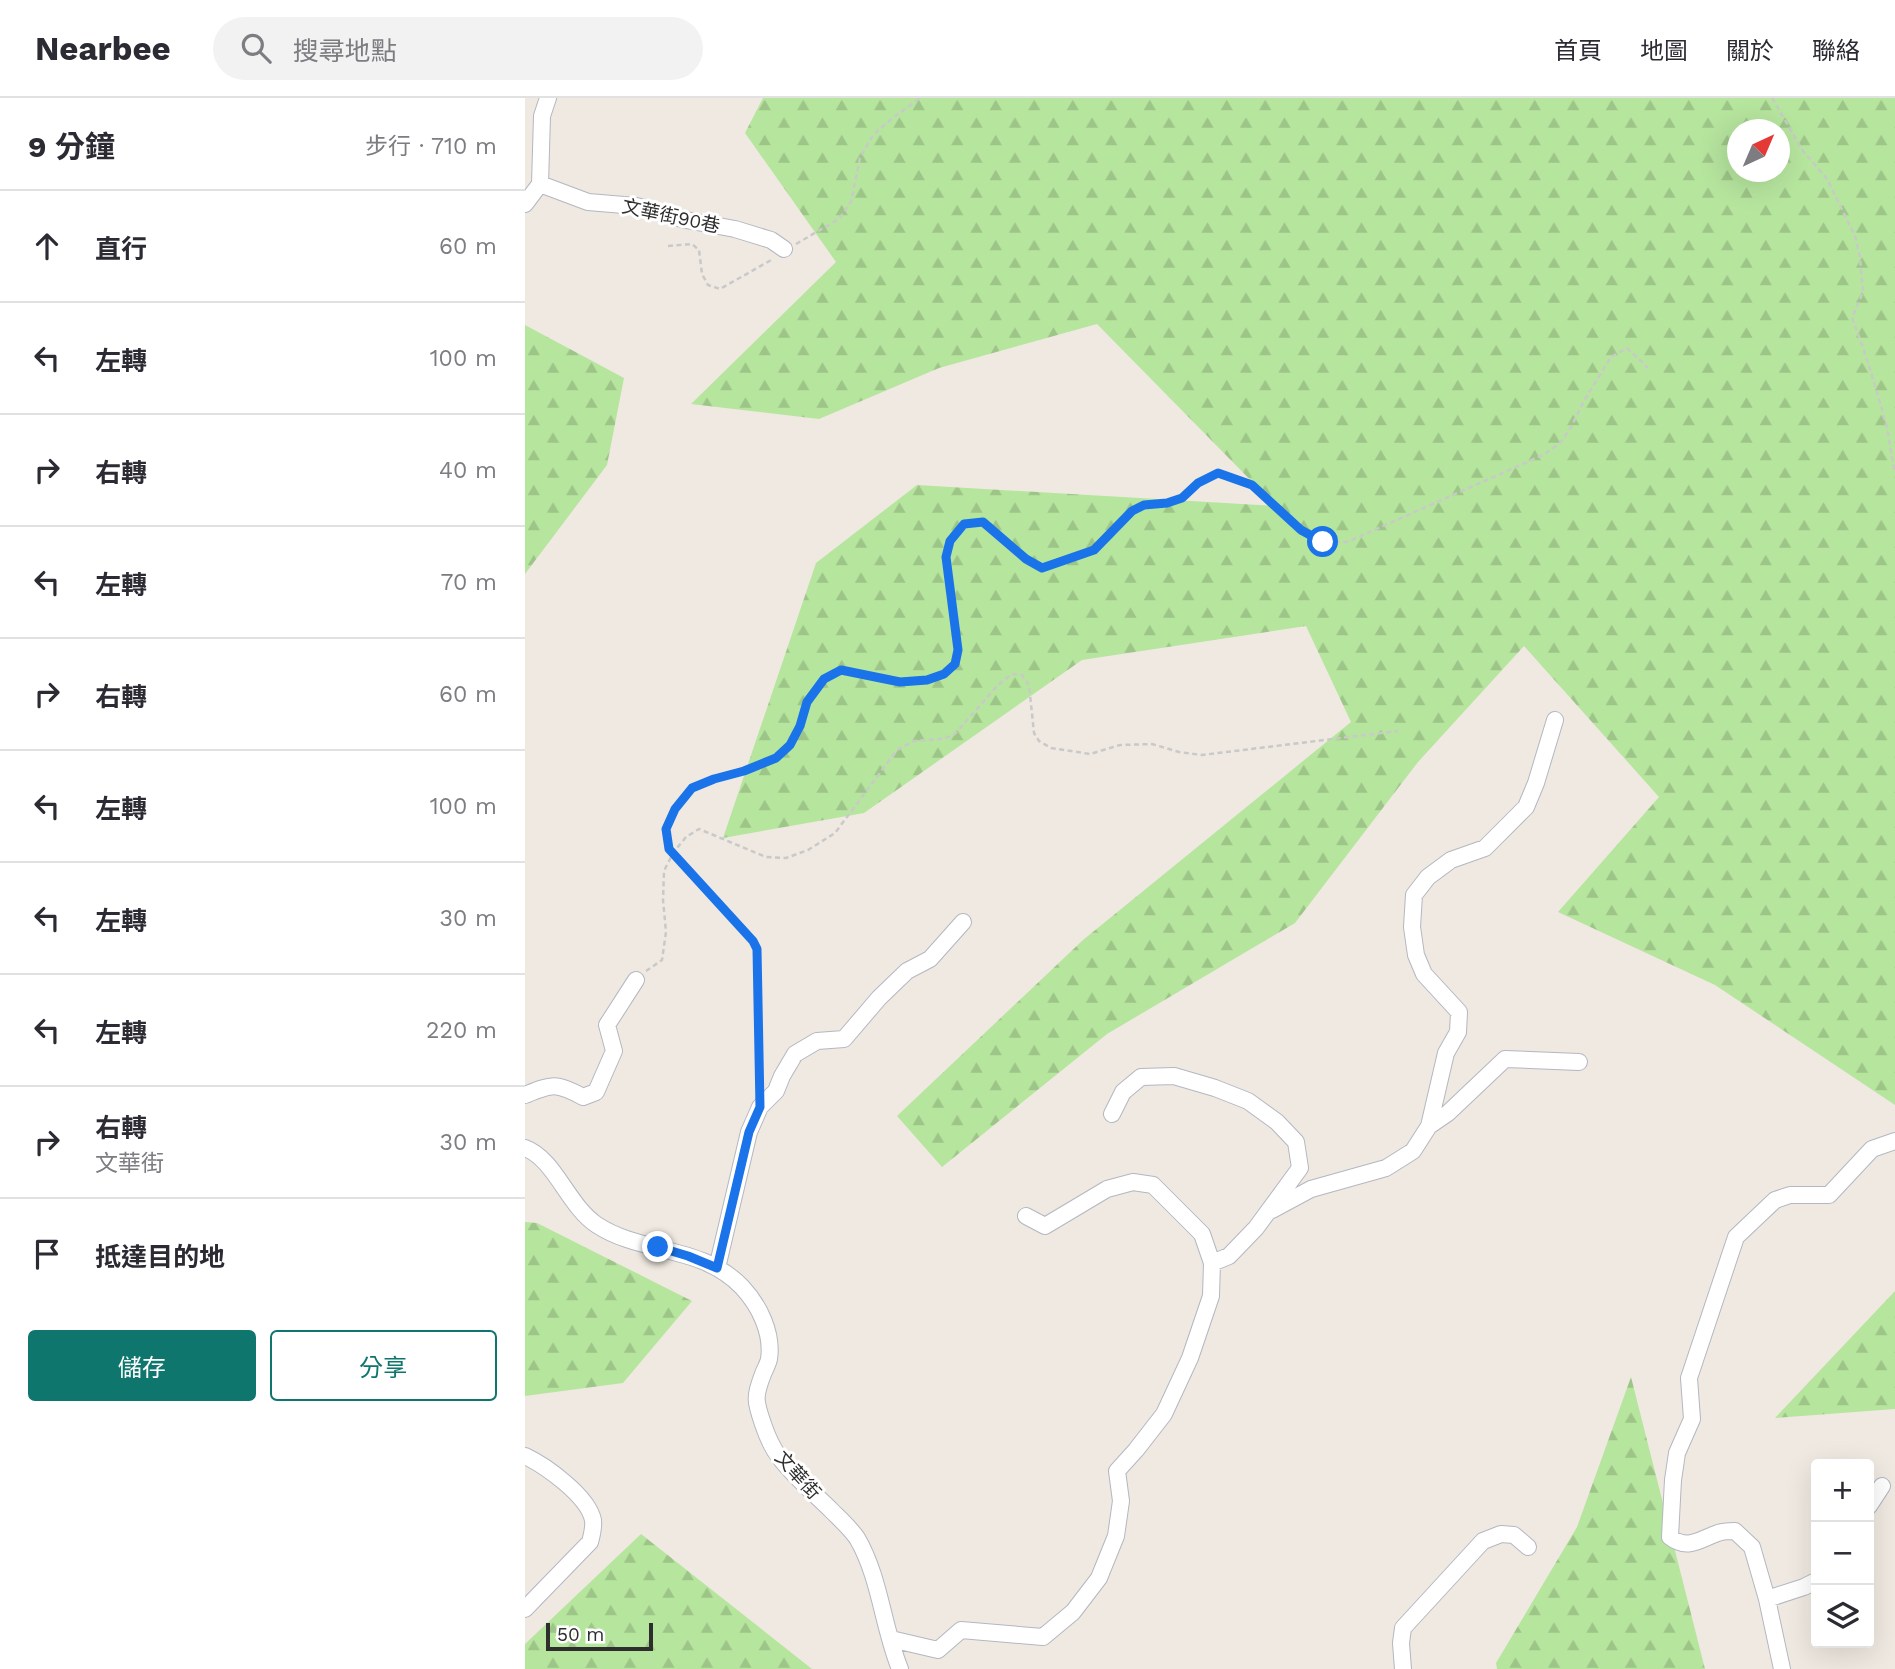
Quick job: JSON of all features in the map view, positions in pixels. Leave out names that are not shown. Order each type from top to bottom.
[{"type":"street","points":[[525,204],[540,184],[542,116],[548,98]]},
{"type":"street","name":"文華街90巷","points":[[540,184],[588,202],[636,206],[686,220],[735,229],[771,240],[784,249]]},
{"type":"street","points":[[1267,1213],[1311,1189],[1386,1168],[1413,1151],[1429,1126],[1446,1053],[1458,1032],[1459,1012],[1424,974],[1416,955],[1412,927],[1414,895],[1428,877],[1451,860],[1485,848],[1526,807],[1555,720]]},
{"type":"street","points":[[717,1268],[749,1132],[760,1107],[776,1091],[795,1054],[817,1041],[844,1039],[879,998],[907,971],[930,959],[963,922]]},
{"type":"street","points":[[525,1095],[550,1085],[570,1090],[583,1097],[596,1091],[614,1051],[607,1025],[641,975]]},
{"type":"street","points":[[1429,1126],[1448,1113],[1505,1059],[1579,1062]]},
{"type":"street","points":[[1112,1114],[1123,1092],[1141,1077],[1174,1076],[1248,1101],[1277,1122],[1296,1142],[1300,1168],[1267,1213],[1229,1256],[1212,1264]]},
{"type":"street","points":[[1782,1669],[1767,1598],[1752,1547],[1735,1531],[1720,1532],[1696,1543],[1678,1543],[1670,1537],[1672,1480],[1677,1453],[1692,1419],[1689,1378],[1736,1237],[1775,1200],[1790,1195],[1829,1195],[1872,1149],[1895,1141]]},
{"type":"street","name":"文華街","points":[[525,1148],[543,1160],[573,1203],[597,1225],[626,1238],[688,1256],[717,1268],[730,1276],[750,1296],[766,1328],[769,1360],[756,1393],[756,1401],[769,1440],[779,1458],[855,1535],[865,1552],[900,1669]]},
{"type":"street","points":[[891,1639],[938,1650],[961,1630],[1043,1637],[1073,1612],[1098,1578],[1116,1536],[1121,1501],[1117,1471],[1164,1413],[1190,1358],[1211,1296],[1212,1264],[1202,1234],[1153,1185],[1133,1182],[1107,1189],[1045,1226],[1026,1216]]},
{"type":"street","points":[[525,1456],[565,1482],[593,1518],[590,1542],[525,1609]]},
{"type":"street","points":[[1874,1498],[1882,1486]]},
{"type":"street","points":[[1403,1669],[1403,1629],[1483,1541],[1501,1534],[1514,1535],[1528,1547]]},
{"type":"street","points":[[1767,1598],[1811,1584]]},
{"type":"path","points":[[668,246],[692,244],[699,250],[702,274],[708,285],[720,289],[772,260],[784,249],[839,219],[851,202],[860,158],[873,135],[920,98]]},
{"type":"path","points":[[1772,98],[1803,151],[1828,179],[1855,236],[1863,292],[1852,318],[1865,350],[1895,471]]},
{"type":"path","points":[[760,1107],[757,949],[753,941],[669,849],[666,829],[675,809],[692,788],[776,758],[790,745],[800,726],[807,702],[824,679],[841,670],[900,682],[927,680],[944,674],[955,664],[958,650],[946,557],[950,541],[964,524],[983,522],[1026,559],[1042,568],[1094,550],[1132,511],[1144,505],[1167,503],[1182,498],[1198,483],[1218,473],[1252,485],[1301,530],[1323,542],[1347,542],[1552,449],[1570,429],[1611,357],[1627,348],[1649,368]]},
{"type":"path","points":[[641,975],[662,960],[666,932],[664,871],[673,853],[687,837],[699,830],[766,857],[786,858],[808,850],[835,833],[897,750],[913,741],[939,740],[953,736],[998,685],[1012,674],[1022,675],[1029,685],[1034,733],[1039,741],[1051,748],[1090,754],[1120,745],[1152,744],[1202,755],[1398,731]]},
{"type":"green space","points":[[763,98],[1895,98],[1895,1105],[1715,985],[1558,912],[1659,797],[1524,646],[1418,762],[1295,923],[1107,1034],[942,1167],[897,1116],[1083,940],[1351,722],[1306,626],[1082,660],[864,813],[723,838],[816,563],[917,485],[1276,506],[1097,324],[939,368],[819,419],[691,404],[836,262],[745,133]]},
{"type":"green space","points":[[525,325],[624,378],[607,465],[525,574]]},
{"type":"green space","points":[[525,1222],[537,1223],[692,1301],[623,1383],[525,1396]]},
{"type":"green space","points":[[1895,1291],[1895,1409],[1775,1418]]},
{"type":"green space","points":[[1631,1377],[1705,1669],[1497,1669],[1496,1663],[1577,1527]]},
{"type":"green space","points":[[641,1534],[812,1669],[525,1669],[525,1644]]},
{"type":"route","points":[[658,1247],[717,1268],[749,1132],[760,1107],[757,949],[753,941],[669,849],[666,829],[675,809],[692,788],[776,758],[790,745],[800,726],[807,702],[824,679],[841,670],[900,682],[927,680],[944,674],[955,664],[958,650],[946,557],[950,541],[964,524],[983,522],[1026,559],[1042,568],[1094,550],[1132,511],[1144,505],[1167,503],[1182,498],[1198,483],[1218,473],[1252,485],[1301,530],[1323,542]]}]
